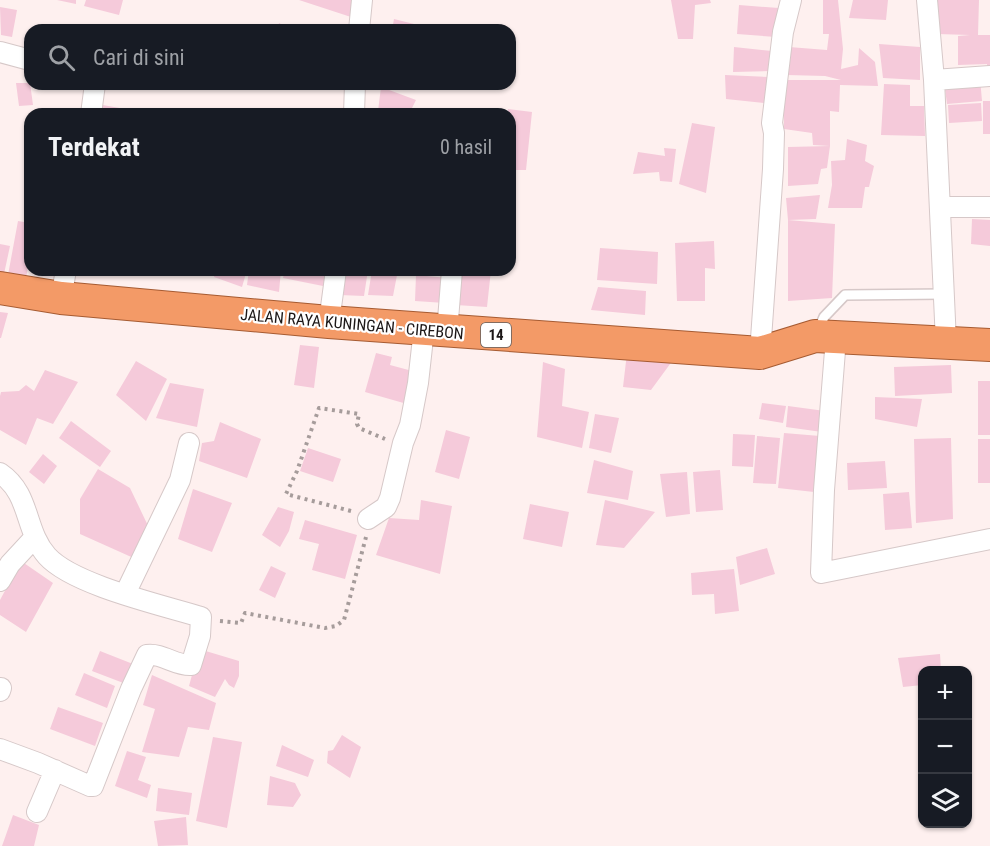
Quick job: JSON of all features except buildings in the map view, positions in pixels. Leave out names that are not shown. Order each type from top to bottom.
[{"type":"highway","name":"JALAN RAYA KUNINGAN - CIREBON","points":[[0,288],[63,284],[329,322],[760,353],[826,337],[990,345]]},
{"type":"street","points":[[360,24],[362,0]]},
{"type":"street","points":[[760,353],[773,169],[772,123],[783,33],[791,0]]},
{"type":"street","points":[[927,0],[934,80],[946,342]]},
{"type":"street","points":[[0,52],[24,58]]},
{"type":"street","points":[[934,80],[990,76]]},
{"type":"street","points":[[92,108],[94,90]]},
{"type":"street","points":[[354,108],[355,90]]},
{"type":"street","points":[[941,207],[990,207]]},
{"type":"street","points":[[329,322],[335,276]]},
{"type":"street","points":[[368,519],[386,507],[390,498],[403,443],[410,425],[418,383],[436,331],[450,276]]},
{"type":"street","points":[[826,337],[821,573],[990,539]]},
{"type":"street","points":[[125,594],[180,480],[189,443]]},
{"type":"street","points":[[0,473],[18,491],[28,510],[35,537],[47,556],[63,570],[125,594],[201,617],[200,636],[191,665],[182,665],[154,655],[147,655],[131,689],[93,786],[0,749]]},
{"type":"street","points":[[0,581],[10,564],[35,537]]},
{"type":"street","points":[[37,812],[55,770]]},
{"type":"lane","points":[[826,337],[824,317],[845,296],[945,294]]},
{"type":"path","points":[[201,617],[240,623],[245,613],[325,628],[336,626],[344,620],[368,527],[368,519],[363,513],[286,494],[297,471],[319,408],[359,414],[357,424],[359,428],[383,439]]}]
